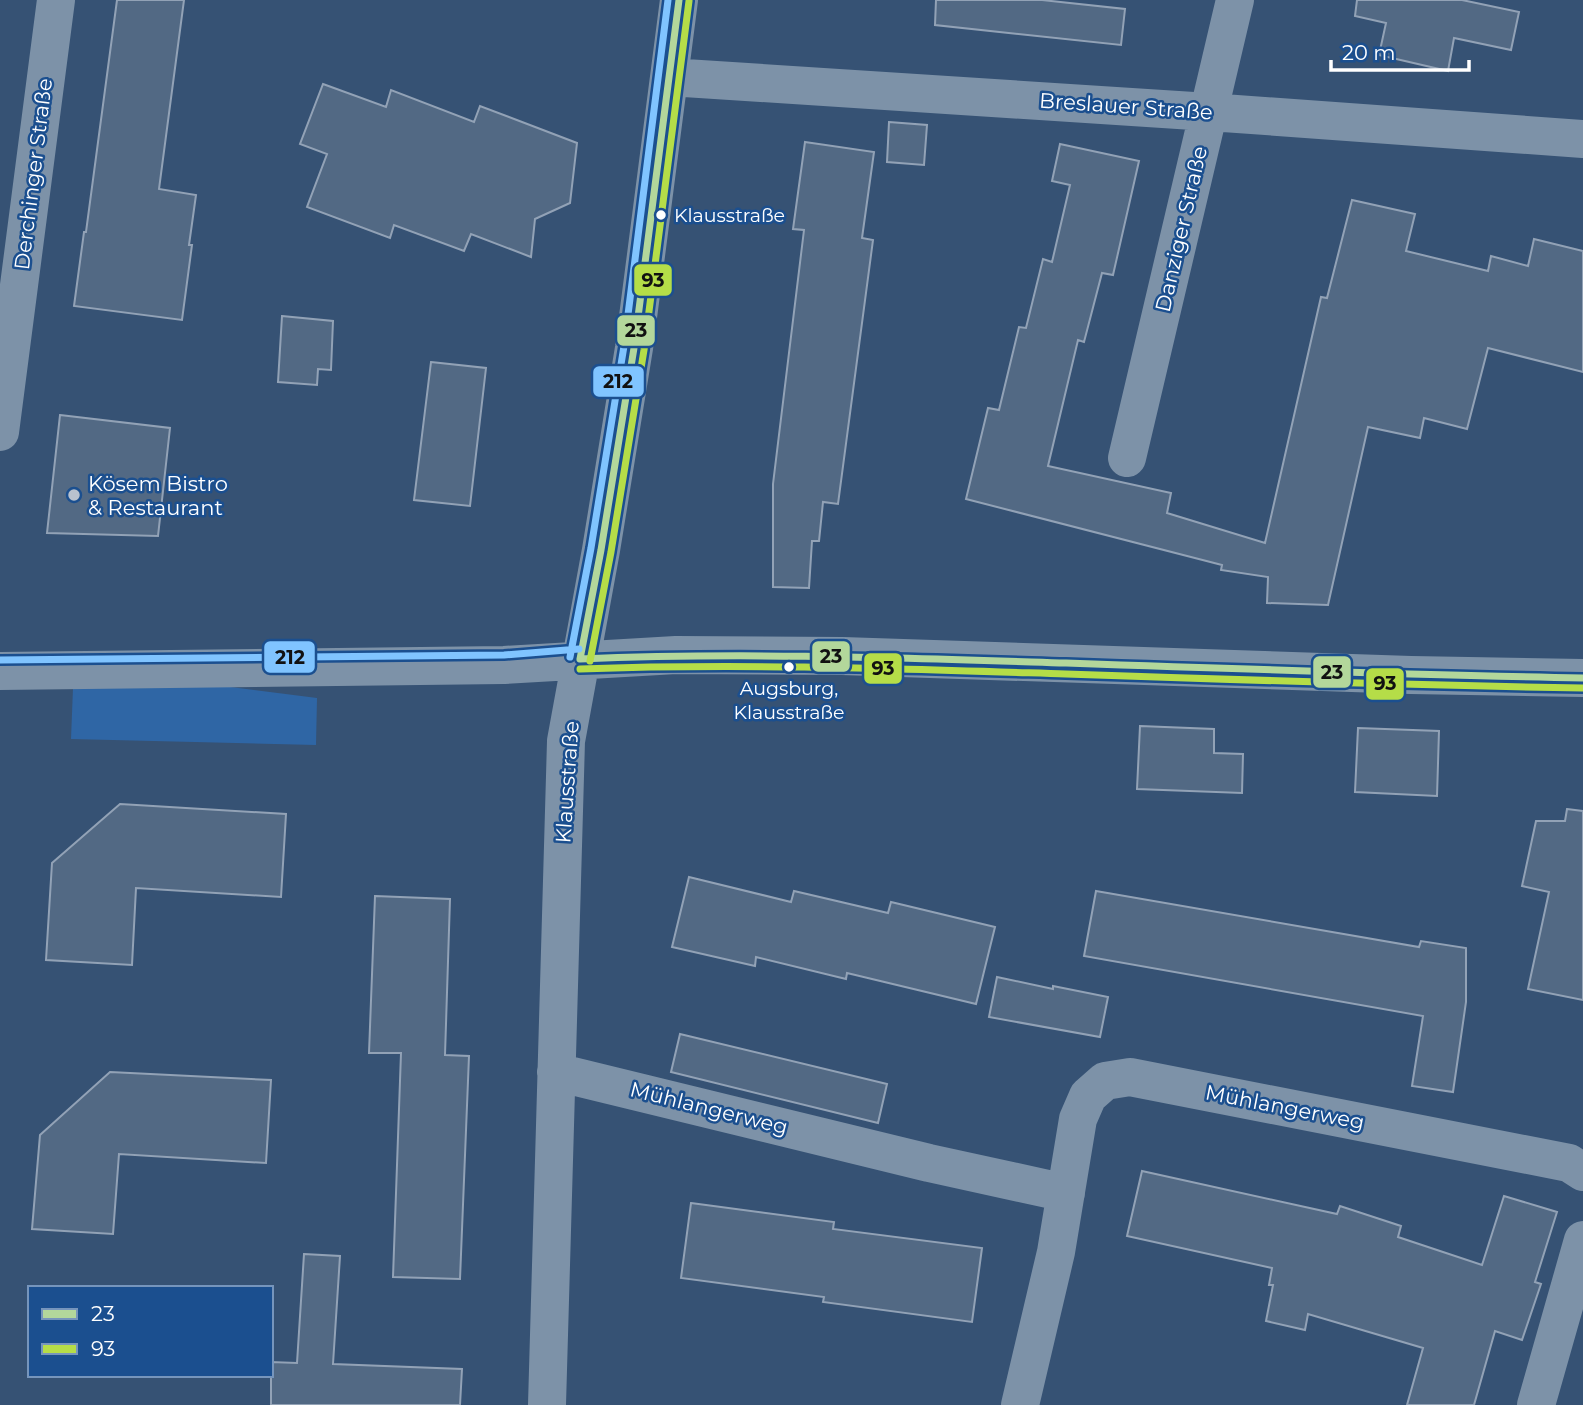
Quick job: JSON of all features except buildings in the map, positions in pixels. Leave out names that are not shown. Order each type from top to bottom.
[{"type":"street","name":"Derchinger Straße","points":[[0,432],[56,0]]},
{"type":"street","name":"Klausstraße","points":[[547,1405],[566,741],[635,348],[680,0]]},
{"type":"street","name":"Danziger Straße","points":[[1127,458],[1235,0]]},
{"type":"street","name":"Breslauer Straße","points":[[669,78],[1583,139]]},
{"type":"street","points":[[0,671],[503,665],[676,655],[842,656],[1411,675],[1583,678]]},
{"type":"street","name":"Mühlangerweg","points":[[556,1072],[929,1163],[1066,1193]]},
{"type":"street","name":"Mühlangerweg","points":[[1020,1405],[1056,1252],[1078,1119],[1088,1096],[1105,1081],[1130,1077],[1517,1152],[1569,1163],[1583,1172]]},
{"type":"street","points":[[1536,1405],[1583,1240]]},
{"type":"shaded area","points":[[215,685],[317,698],[316,745],[71,739],[73,688]]},
{"type":"transit line","name":"212","points":[[570,657],[624,346],[668,0]]},
{"type":"transit line","name":"23","points":[[580,659],[634,348],[679,0]]},
{"type":"transit line","name":"93","points":[[590,661],[644,350],[689,1]]},
{"type":"transit line","name":"212","points":[[0,660],[504,655],[579,649]]},
{"type":"transit line","name":"23","points":[[580,659],[823,656],[1583,678]]},
{"type":"transit line","name":"93","points":[[580,669],[823,667],[1583,688]]},
{"type":"place","name":"Klausstraße","points":[[661,215]]},
{"type":"place","name":"Kösem Bistro & Restaurant","points":[[74,495]]},
{"type":"place","name":"Augsburg, Klausstraße","points":[[789,667]]}]
